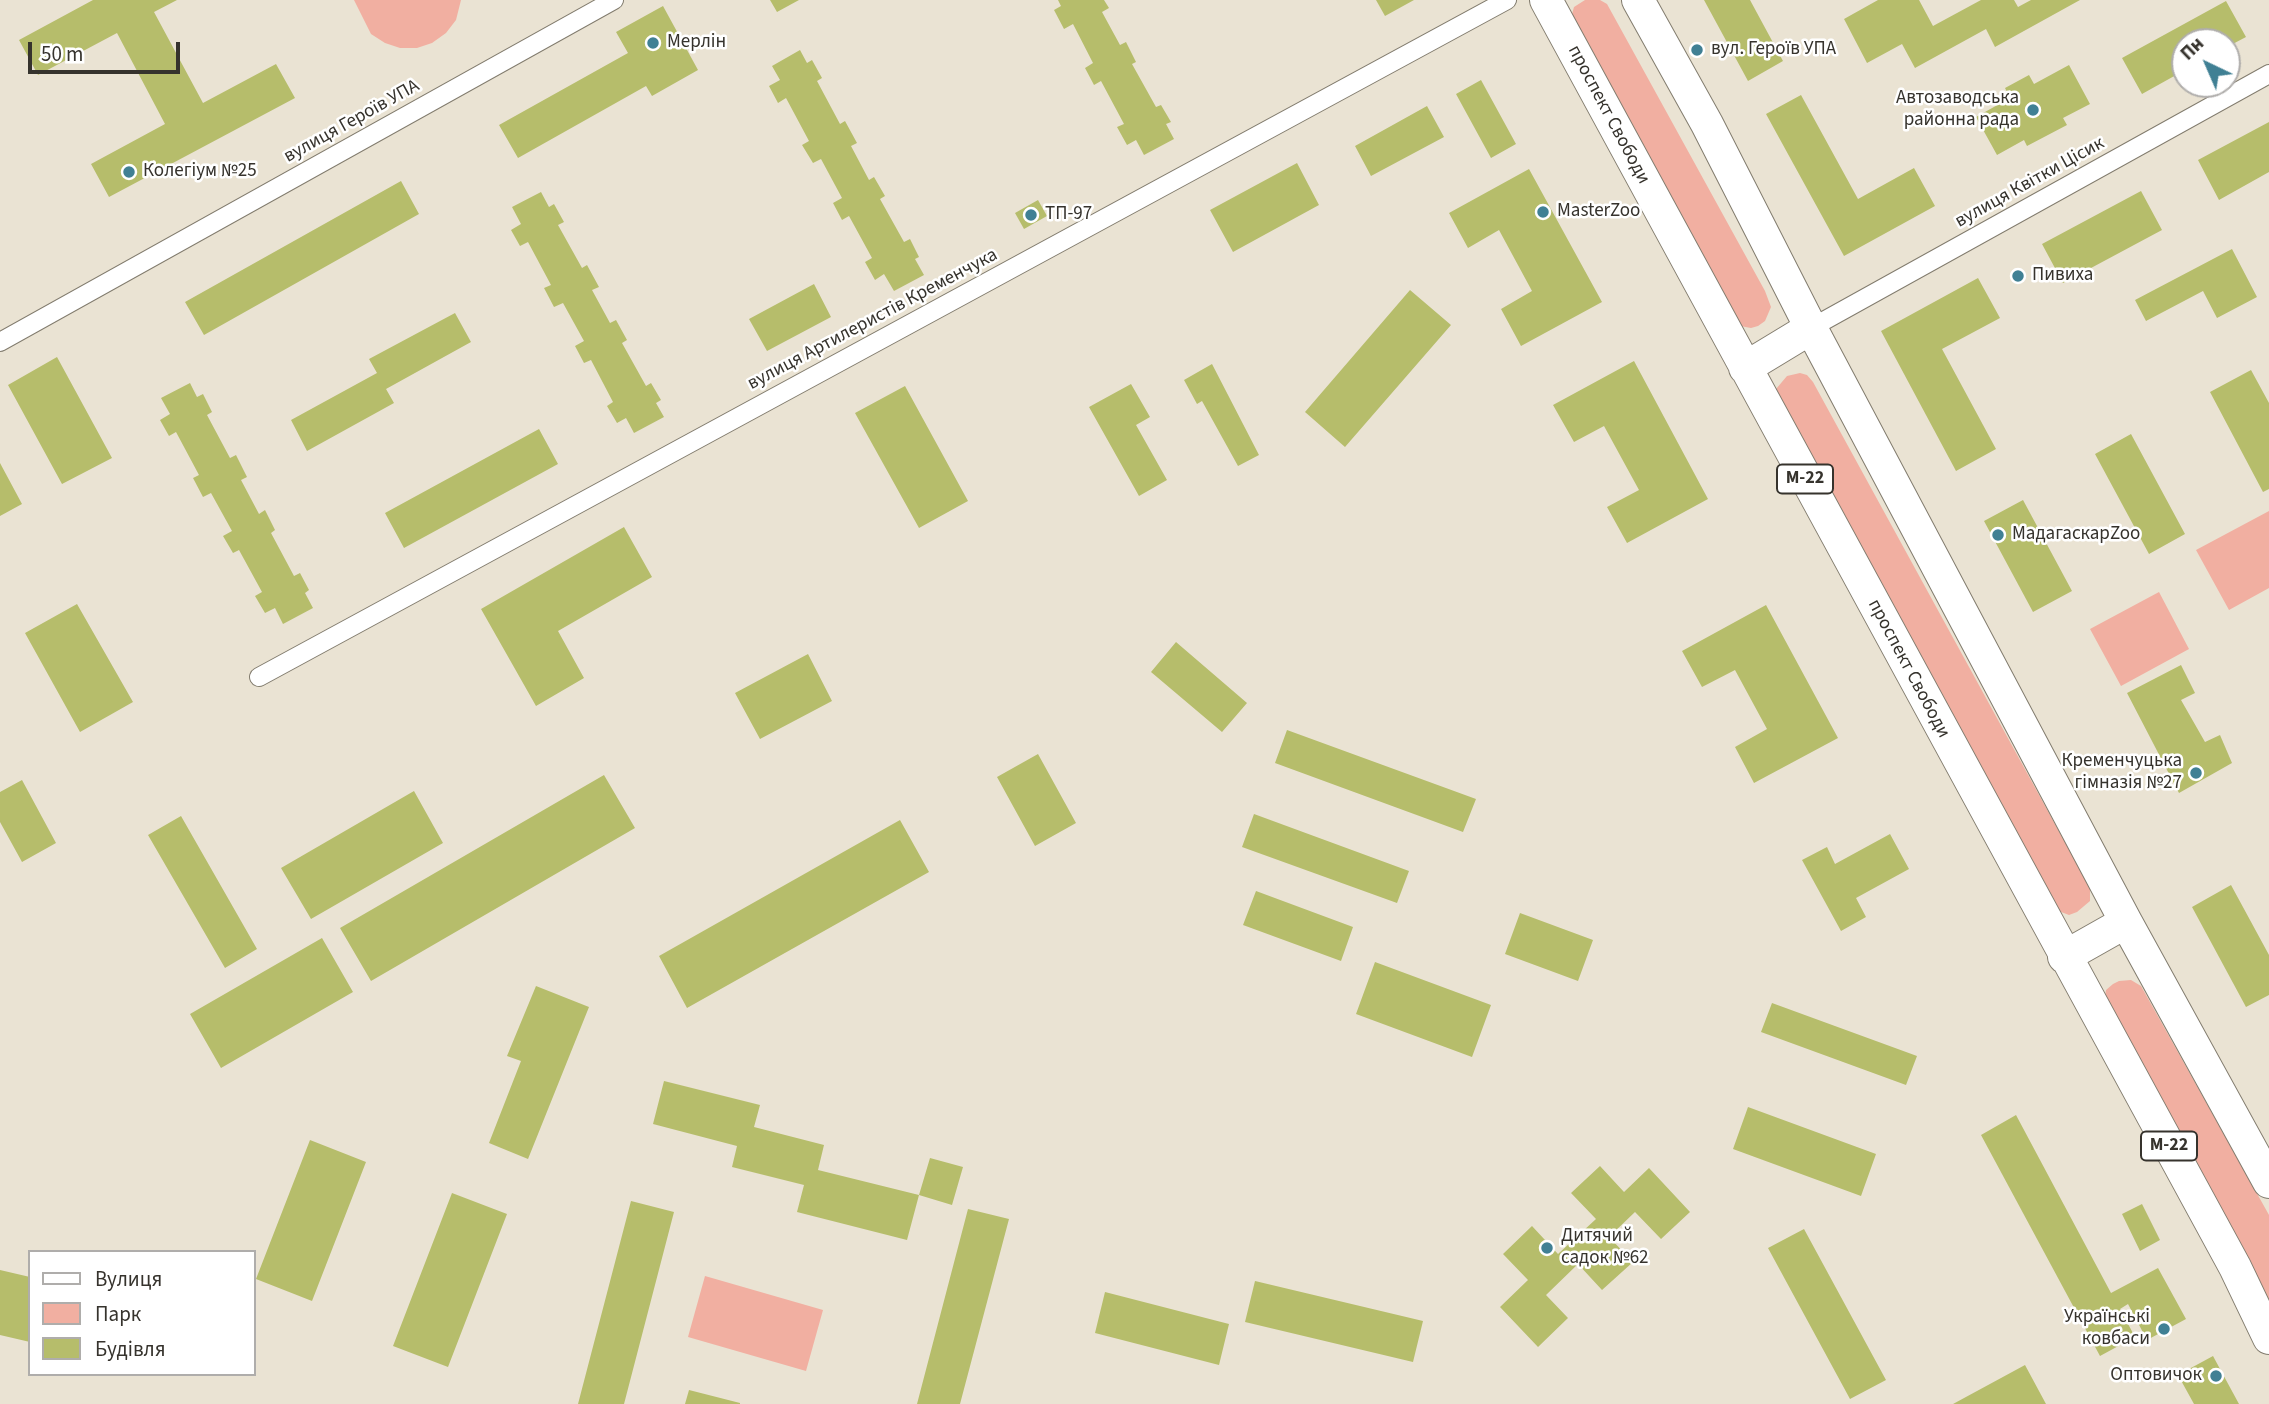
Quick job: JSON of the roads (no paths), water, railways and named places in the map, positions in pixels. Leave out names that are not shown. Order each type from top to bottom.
[{"type":"highway","name":"проспект Свободи","points":[[1546,0],[2228,1255],[2269,1338]]},
{"type":"highway","points":[[1638,0],[1707,124],[1811,328],[2126,922],[2269,1182]]},
{"type":"highway","points":[[1745,368],[1811,328]]},
{"type":"highway","points":[[2064,957],[2126,922]]},
{"type":"street","name":"вулиця Героїв УПА","points":[[0,342],[614,0]]},
{"type":"street","name":"вулиця Артилеристів Кременчука","points":[[259,677],[1507,0]]},
{"type":"street","name":"вулиця Квітки Цісик","points":[[1811,328],[2269,74]]},
{"type":"place","name":"Мерлін","points":[[653,43]]},
{"type":"place","name":"вул. Героїв УПА","points":[[1697,50]]},
{"type":"place","name":"Автозаводська районна рада","points":[[2033,110]]},
{"type":"place","name":"Колегіум №25","points":[[129,172]]},
{"type":"place","name":"MasterZoo","points":[[1543,212]]},
{"type":"place","name":"ТП-97","points":[[1031,215]]},
{"type":"place","name":"Пивиха","points":[[2018,276]]},
{"type":"place","name":"МадагаскарZoo","points":[[1998,535]]},
{"type":"place","name":"Кременчуцька гімназія №27","points":[[2196,773]]},
{"type":"place","name":"Дитячий садок №62","points":[[1547,1248]]},
{"type":"place","name":"Українські ковбаси","points":[[2164,1329]]},
{"type":"place","name":"Оптовичок","points":[[2216,1376]]}]
